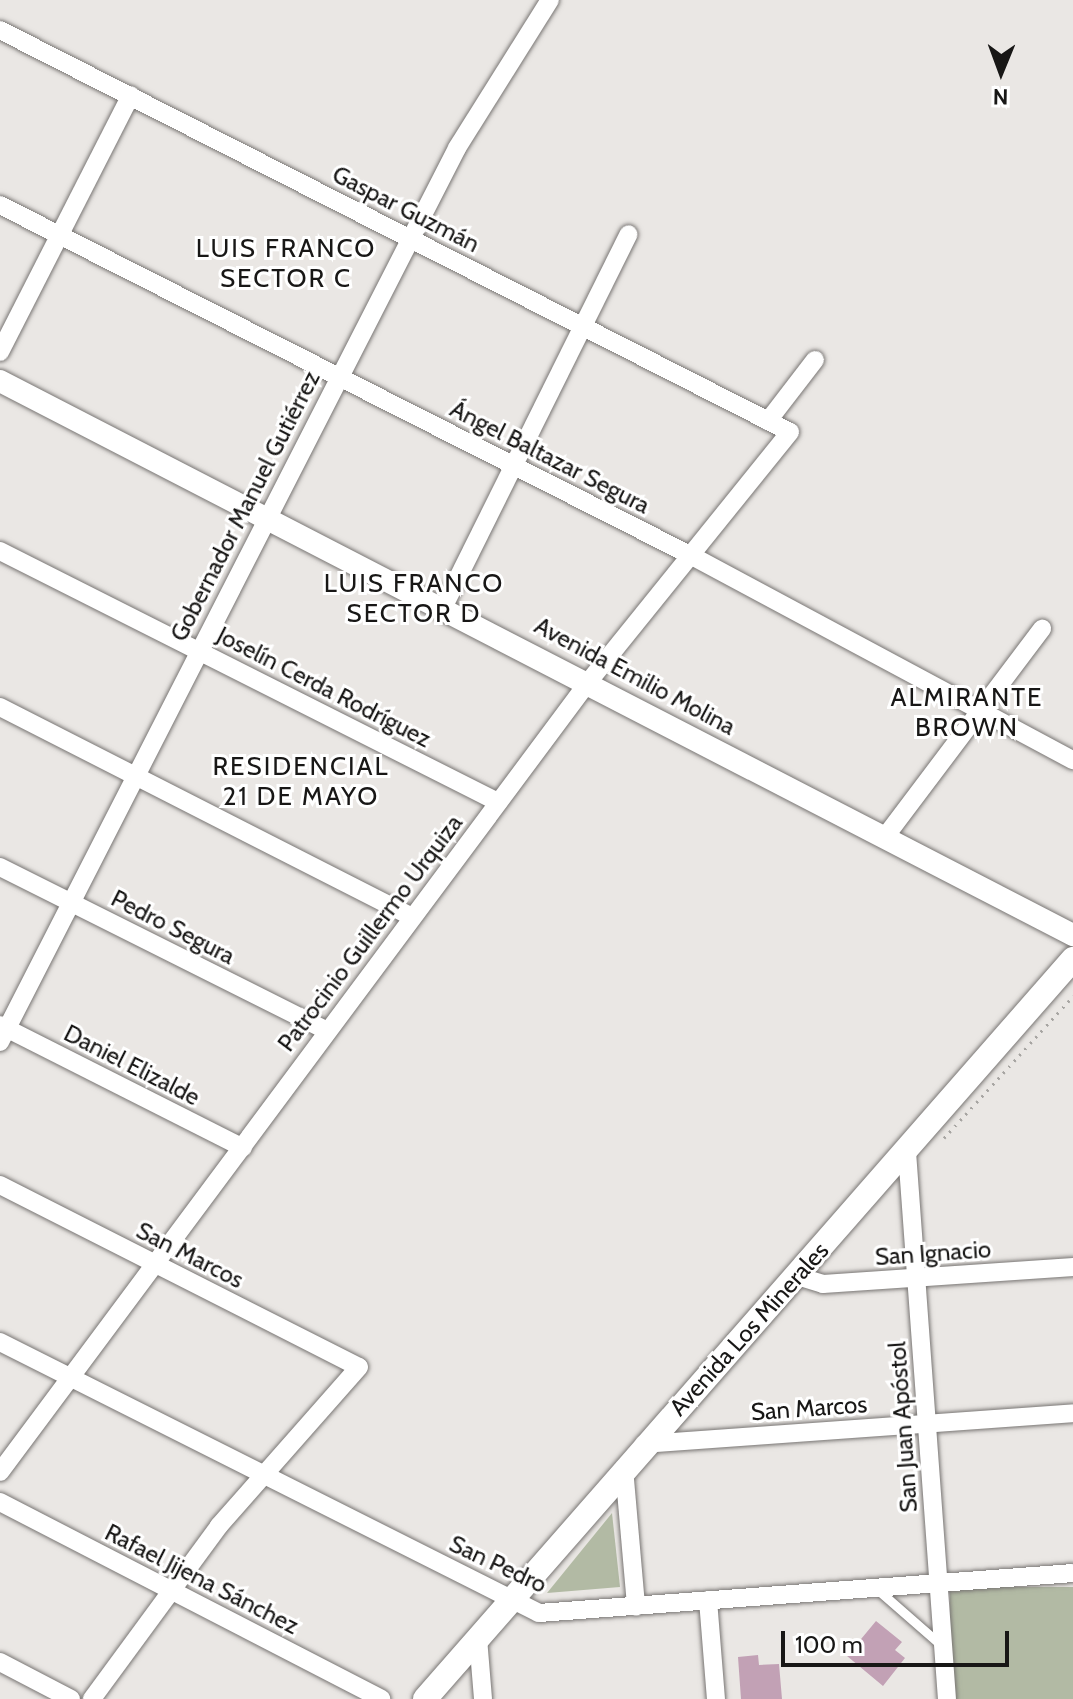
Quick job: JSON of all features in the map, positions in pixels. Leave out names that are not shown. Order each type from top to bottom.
[{"type":"main road","name":"Avenida Los Minerales","points":[[425,1699],[644,1444],[907,1152],[1073,959]]},
{"type":"street","name":"Gobernador Manuel Gutiérrez","points":[[2,1032],[457,148],[550,0]]},
{"type":"street","name":"Gaspar Guzmán","points":[[0,30],[790,432]]},
{"type":"street","points":[[0,352],[131,95]]},
{"type":"street","name":"Ángel Baltazar Segura","points":[[0,205],[692,556],[1073,760]]},
{"type":"street","points":[[444,606],[629,234]]},
{"type":"street","points":[[768,421],[815,360]]},
{"type":"street","name":"Avenida Emilio Molina","points":[[0,381],[444,606],[1073,935]]},
{"type":"street","name":"Patrocinio Guillermo Urquiza","points":[[0,1472],[153,1263],[243,1148],[325,1030],[589,681],[790,432]]},
{"type":"street","name":"Joselín Cerda Rodríguez","points":[[0,551],[498,802]]},
{"type":"street","points":[[885,837],[1042,629]]},
{"type":"street","points":[[0,707],[411,916]]},
{"type":"street","name":"Pedro Segura","points":[[0,867],[325,1030]]},
{"type":"street","name":"Daniel Elizalde","points":[[2,1032],[243,1148]]},
{"type":"street","name":"San Juan Apóstol","points":[[907,1152],[947,1699]]},
{"type":"street","name":"San Marcos","points":[[0,1185],[359,1367],[265,1475]]},
{"type":"street","name":"San Ignacio","points":[[797,1276],[823,1284],[1073,1267]]},
{"type":"street","name":"San Pedro","points":[[0,1342],[539,1613],[1073,1573]]},
{"type":"street","name":"San Marcos","points":[[644,1444],[1073,1413]]},
{"type":"street","points":[[624,1468],[636,1606]]},
{"type":"street","points":[[92,1699],[171,1590],[265,1475]]},
{"type":"street","name":"Rafael Jijena Sánchez","points":[[0,1502],[381,1699]]},
{"type":"street","points":[[708,1600],[716,1699]]},
{"type":"street","points":[[478,1638],[483,1699]]},
{"type":"street","points":[[0,1662],[71,1699]]},
{"type":"lane","points":[[875,1587],[943,1648]]},
{"type":"green space","points":[[612,1513],[620,1587],[547,1593]]},
{"type":"green space","points":[[950,1587],[1073,1587],[1073,1699],[950,1699]]},
{"type":"building","points":[[876,1621],[902,1642],[895,1650],[905,1658],[883,1686],[847,1656]]},
{"type":"building","points":[[758,1655],[759,1665],[779,1664],[782,1699],[741,1699],[738,1657]]},
{"type":"district","name":"LUIS FRANCO SECTOR C","points":[[286,264]]},
{"type":"district","name":"LUIS FRANCO SECTOR D","points":[[414,599]]},
{"type":"district","name":"ALMIRANTE BROWN","points":[[967,713]]},
{"type":"district","name":"RESIDENCIAL 21 DE MAYO","points":[[301,782]]}]
